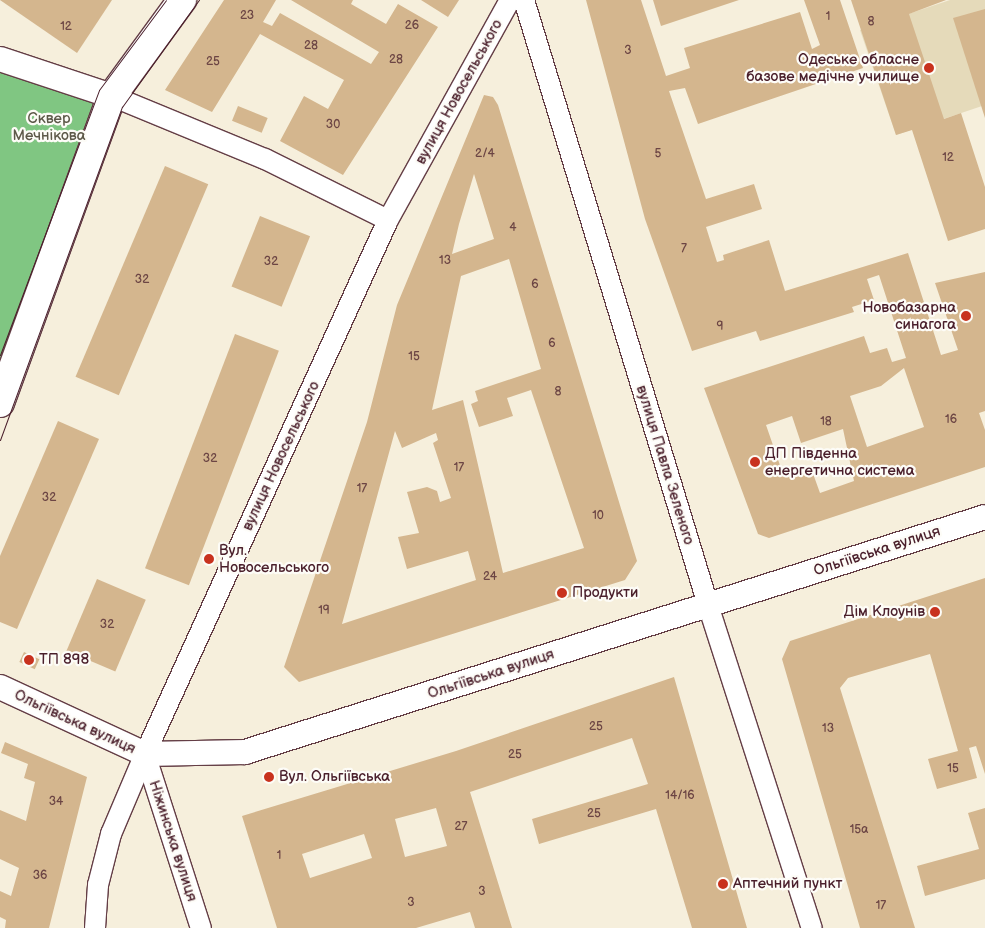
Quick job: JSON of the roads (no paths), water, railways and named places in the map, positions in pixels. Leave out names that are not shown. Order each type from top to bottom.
[{"type":"main road","points":[[0,403],[112,96],[182,0]]},
{"type":"street","name":"вулиця Новосельського","points":[[95,928],[98,885],[111,834],[145,754],[388,220],[510,0]]},
{"type":"street","name":"вулиця Павла Зеленого","points":[[524,0],[708,605],[812,928]]},
{"type":"street","points":[[0,59],[112,96],[260,157],[388,220]]},
{"type":"street","name":"Ольгіївська вулиця","points":[[0,687],[145,754],[245,752],[985,517]]},
{"type":"street","name":"Ніжинська вулиця","points":[[145,754],[201,928]]},
{"type":"tram line","points":[[0,355],[99,90],[166,0]]},
{"type":"tram line","points":[[0,440],[122,107],[199,0]]},
{"type":"place","name":"Одеське обласне базове медічне училище","points":[[929,68]]},
{"type":"place","name":"Новобазарна синагога","points":[[966,316]]},
{"type":"place","name":"ДП Південна енергетична система","points":[[755,462]]},
{"type":"place","name":"Вул. Новосельського","points":[[209,559]]},
{"type":"place","name":"Продукти","points":[[562,593]]},
{"type":"place","name":"Дім Клоунів","points":[[935,612]]},
{"type":"place","name":"ТП 898","points":[[29,660]]},
{"type":"place","name":"Вул. Ольгіївська","points":[[269,777]]},
{"type":"place","name":"Аптечний пункт","points":[[723,884]]},
{"type":"park label","name":"Сквер Мечнікова","points":[[49,126]]}]
